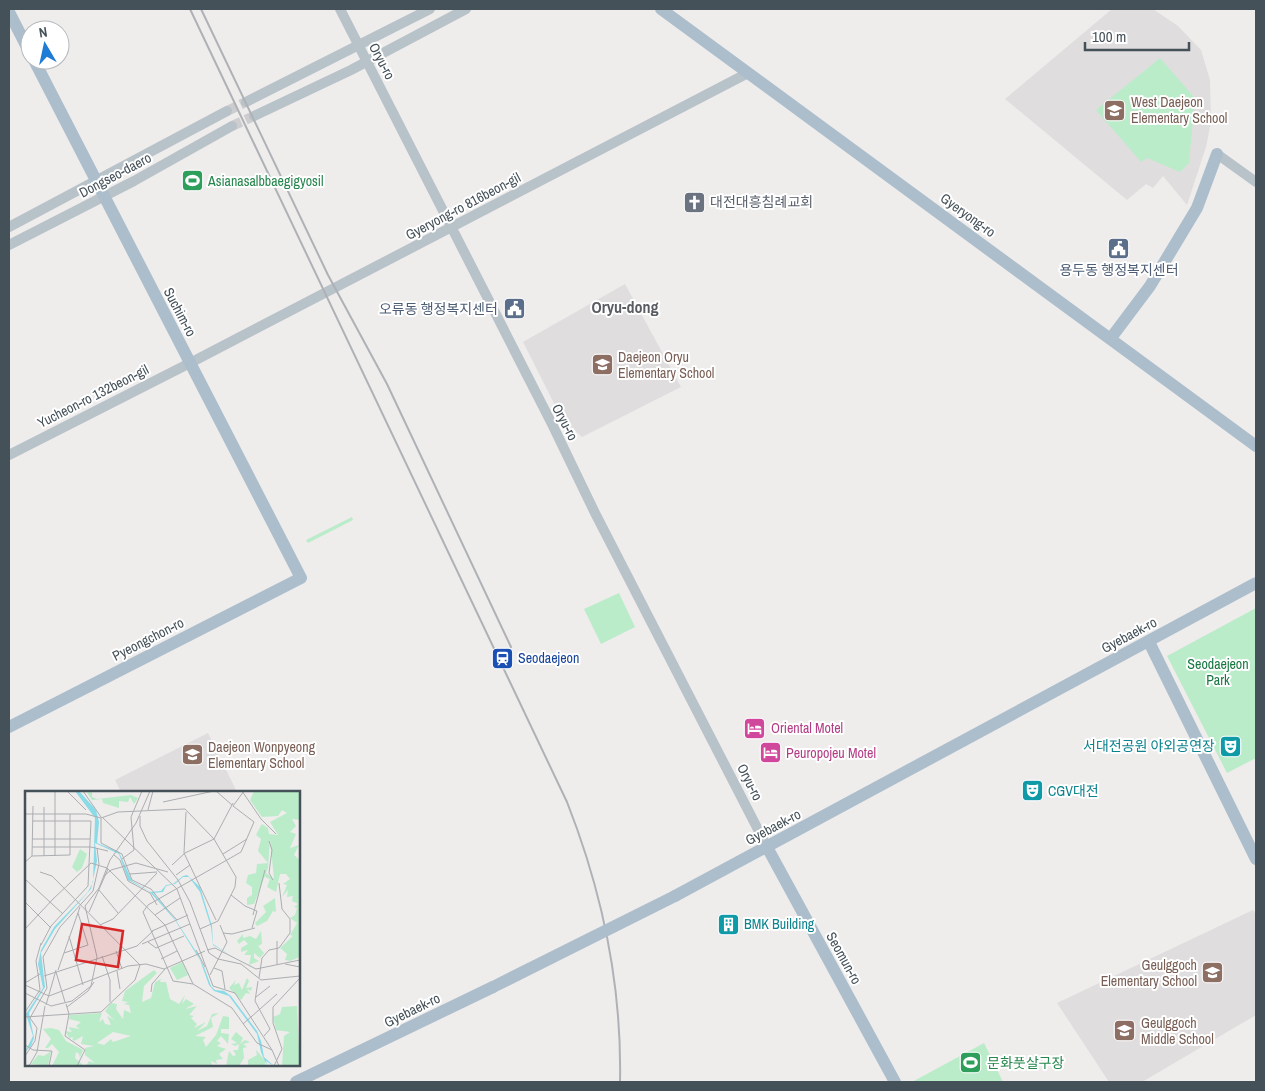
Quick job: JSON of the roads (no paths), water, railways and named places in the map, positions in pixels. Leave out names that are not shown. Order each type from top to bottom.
[{"type":"main road","name":"Gyeryong-ro","points":[[661,9],[1256,446]]},
{"type":"main road","points":[[9,12],[20,33]]},
{"type":"main road","name":"Suchim-ro","points":[[39,70],[301,578]]},
{"type":"main road","points":[[1111,338],[1150,286],[1197,208],[1217,154]]},
{"type":"main road","name":"Pyeongchon-ro","points":[[9,727],[301,578]]},
{"type":"main road","name":"Gyebaek-ro","points":[[296,1082],[493,987],[674,896],[1256,583]]},
{"type":"main road","points":[[1149,642],[1256,859]]},
{"type":"main road","name":"Seomun-ro","points":[[767,847],[895,1082]]},
{"type":"street","name":"Oryu-ro","points":[[340,9],[595,514],[767,847]]},
{"type":"street","points":[[246,102],[430,9]]},
{"type":"street","points":[[254,116],[367,61],[466,9]]},
{"type":"street","name":"Gyeryong-ro 816beon-gil","points":[[190,363],[748,73]]},
{"type":"street","name":"Dongseo-daero","points":[[9,227],[227,112]]},
{"type":"street","name":"Dongseo-daero","points":[[9,246],[232,126]]},
{"type":"street","points":[[1217,154],[1256,182]]},
{"type":"street","name":"Yucheon-ro 132beon-gil","points":[[9,455],[190,363]]},
{"type":"tunnel","points":[[227,111],[246,102]]},
{"type":"tunnel","points":[[232,126],[254,116]]},
{"type":"railway","points":[[190,9],[567,802],[590,870],[607,940],[617,1011],[620,1046],[620,1082]]},
{"type":"railway","points":[[201,9],[328,275],[387,384],[511,647]]},
{"type":"place","name":"West Daejeon Elementary School","points":[[1115,110]]},
{"type":"place","name":"Asianasalbbaegigyosil","points":[[192,181]]},
{"type":"place","name":"대전대흥침례교회","points":[[694,202]]},
{"type":"place","name":"용두동 행정복지센터","points":[[1119,248]]},
{"type":"place","name":"오류동 행정복지센터","points":[[514,309]]},
{"type":"place","name":"Daejeon Oryu Elementary School","points":[[602,365]]},
{"type":"place","name":"Seodaejeon","points":[[502,658]]},
{"type":"place","name":"Oriental Motel","points":[[755,728]]},
{"type":"place","name":"서대전공원 야외공연장","points":[[1231,746]]},
{"type":"place","name":"Peuropojeu Motel","points":[[770,753]]},
{"type":"place","name":"Daejeon Wonpyeong Elementary School","points":[[192,755]]},
{"type":"place","name":"CGV대전","points":[[1032,791]]},
{"type":"place","name":"BMK Building","points":[[728,924]]},
{"type":"place","name":"Geulggoch Elementary School","points":[[1213,973]]},
{"type":"place","name":"Geulggoch Middle School","points":[[1125,1031]]},
{"type":"place","name":"문화풋살구장","points":[[971,1063]]},
{"type":"district","name":"Oryu-dong","points":[[625,307]]},
{"type":"park label","name":"Seodaejeon Park","points":[[1218,672]]}]
